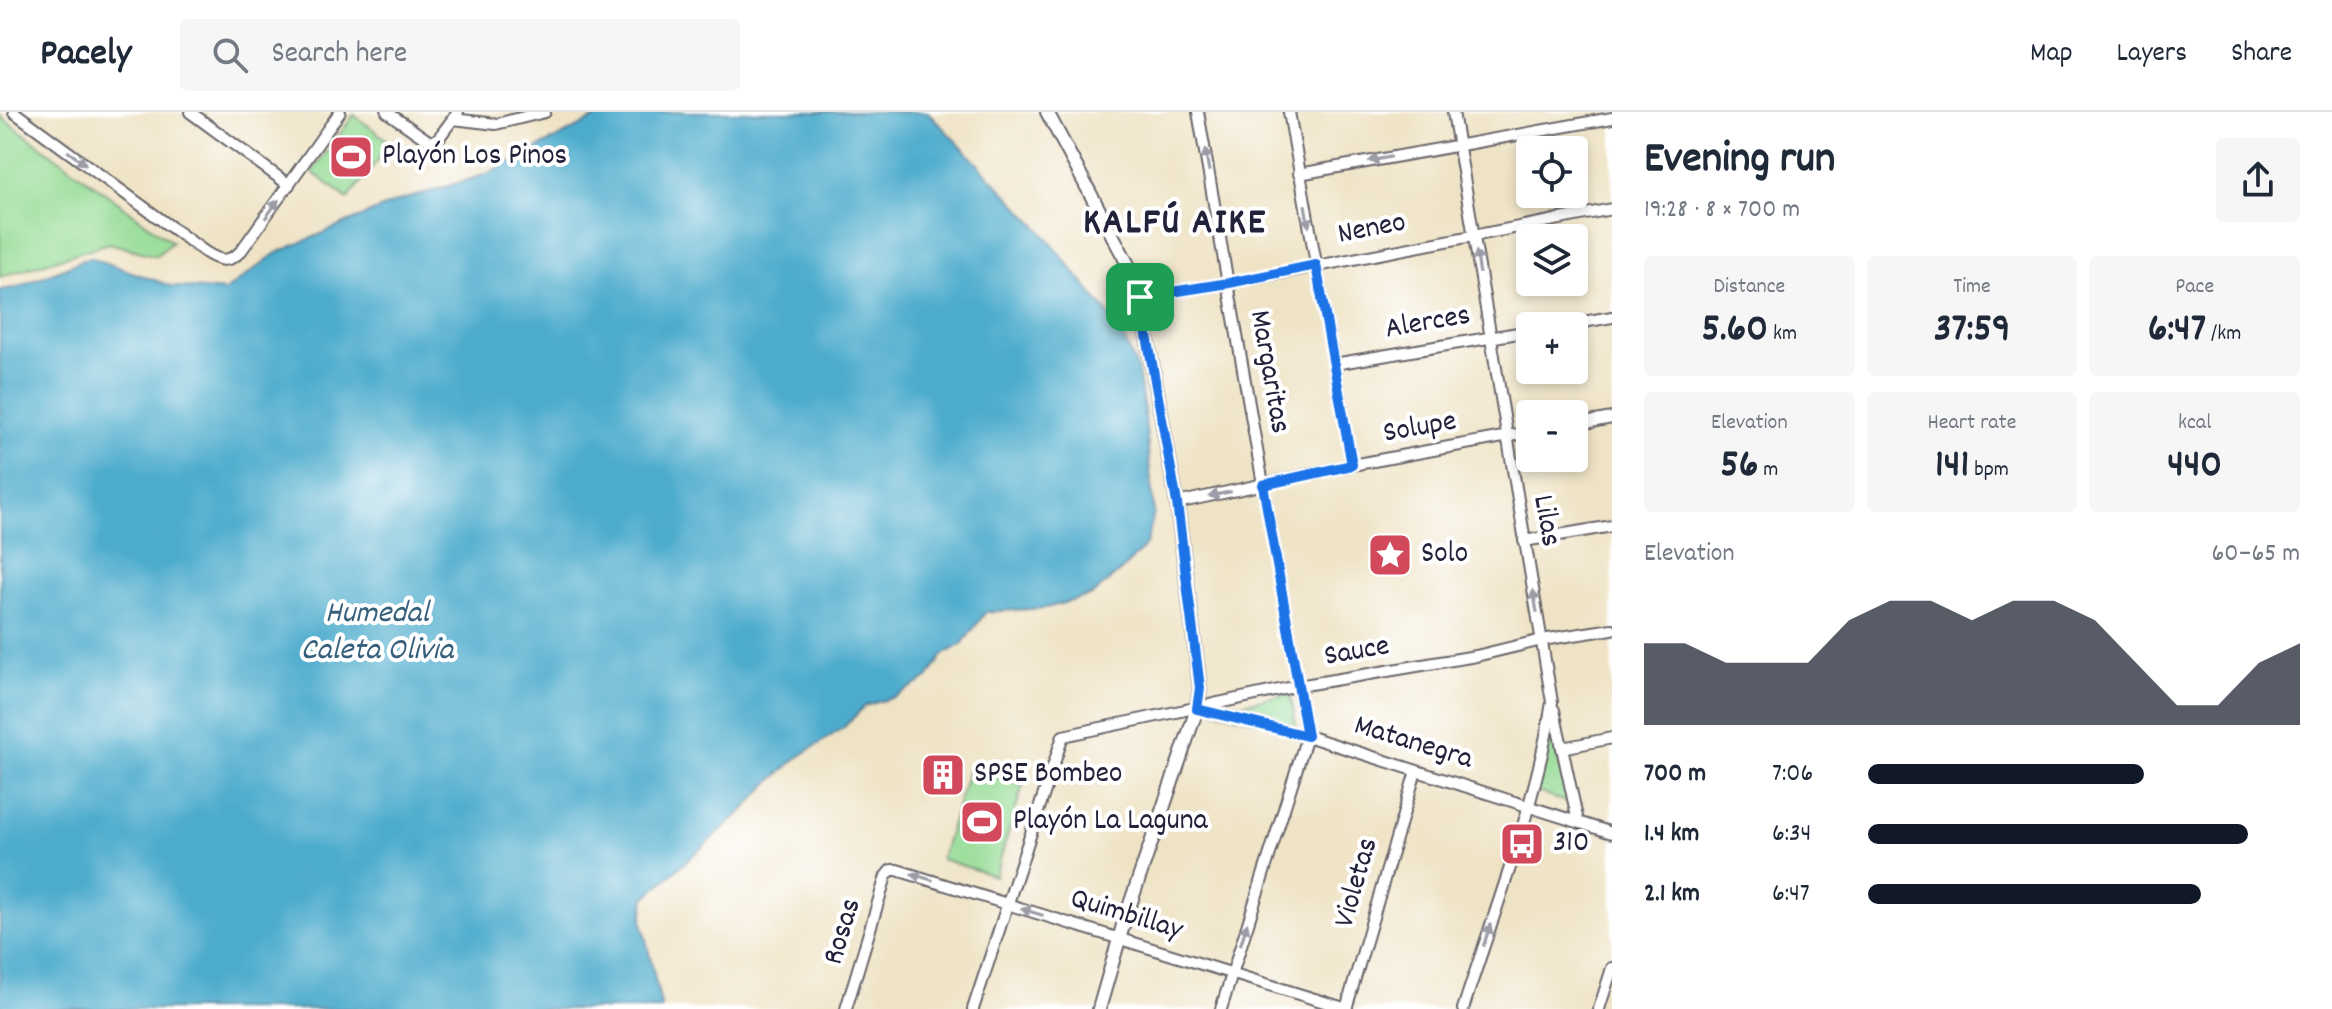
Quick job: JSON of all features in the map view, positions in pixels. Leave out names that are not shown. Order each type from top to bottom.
[{"type":"street","points":[[14,112],[219,261],[232,259],[238,254],[340,112]]},
{"type":"street","points":[[190,112],[289,185]]},
{"type":"street","points":[[387,112],[430,142],[438,139],[456,116],[496,124],[545,112]]},
{"type":"street","points":[[1047,112],[1133,274],[1140,297],[1177,503],[1200,688],[1197,709],[1119,939],[1099,1009]]},
{"type":"street","name":"Margaritas","points":[[1198,112],[1307,736],[1221,1009]]},
{"type":"street","points":[[1289,112],[1352,465]]},
{"type":"street","name":"Lilas","points":[[1453,112],[1552,702],[1578,822]]},
{"type":"street","points":[[1299,174],[1612,118]]},
{"type":"street","name":"Neneo","points":[[1140,297],[1229,283],[1612,209]]},
{"type":"street","points":[[1588,321],[1612,317]]},
{"type":"street","name":"Alerces","points":[[1334,364],[1516,334]]},
{"type":"street","points":[[1588,422],[1612,418]]},
{"type":"street","name":"Solupe","points":[[1177,503],[1352,465],[1516,435]]},
{"type":"street","points":[[1524,541],[1612,526]]},
{"type":"street","name":"Sauce","points":[[1007,904],[1063,736],[1298,686],[1612,629]]},
{"type":"street","name":"Lilas","points":[[1463,1009],[1528,805],[1552,702]]},
{"type":"street","name":"Matanegra","points":[[1197,709],[1307,736],[1612,833]]},
{"type":"street","points":[[1562,748],[1612,738]]},
{"type":"street","name":"Violetas","points":[[1347,1009],[1416,771]]},
{"type":"street","name":"Quimbillay","points":[[891,870],[1347,1009]]},
{"type":"street","name":"Rosas","points":[[846,1009],[886,876],[891,870]]},
{"type":"street","points":[[973,1009],[1007,904]]},
{"type":"street","points":[[1599,1009],[1612,968]]},
{"type":"green space","name":"Playón Los Pinos","points":[[354,115],[391,143],[348,199],[312,172]]},
{"type":"green space","points":[[0,116],[172,242],[156,256],[109,243],[0,277]]},
{"type":"green space","points":[[1290,693],[1297,731],[1212,710]]},
{"type":"green space","points":[[1551,728],[1568,803],[1537,792]]},
{"type":"green space","name":"Playón La Laguna","points":[[969,768],[1023,785],[995,876],[941,859]]},
{"type":"water","name":"Humedal Caleta Olivia","points":[[607,112],[928,112],[1039,228],[1119,327],[1138,371],[1145,417],[1154,513],[1146,545],[1092,595],[1046,608],[986,612],[962,644],[943,655],[928,678],[894,697],[865,706],[843,728],[797,758],[743,811],[645,898],[642,922],[662,1009],[0,1009],[0,290],[18,287],[90,257],[171,286],[225,291],[276,253],[396,202],[490,173]]},
{"type":"place","name":"Playón Los Pinos","points":[[351,157]]},
{"type":"place","name":"Solo","points":[[1390,555]]},
{"type":"place","name":"SPSE Bombeo","points":[[943,775]]},
{"type":"place","name":"Playón La Laguna","points":[[982,822]]},
{"type":"place","name":"310","points":[[1522,844]]},
{"type":"district","name":"KALFÚ AIKE","points":[[1175,224]]},
{"type":"route","points":[[1316,265],[1352,465],[1263,485],[1307,736],[1197,709],[1200,688],[1177,503],[1140,297],[1316,265]]}]
